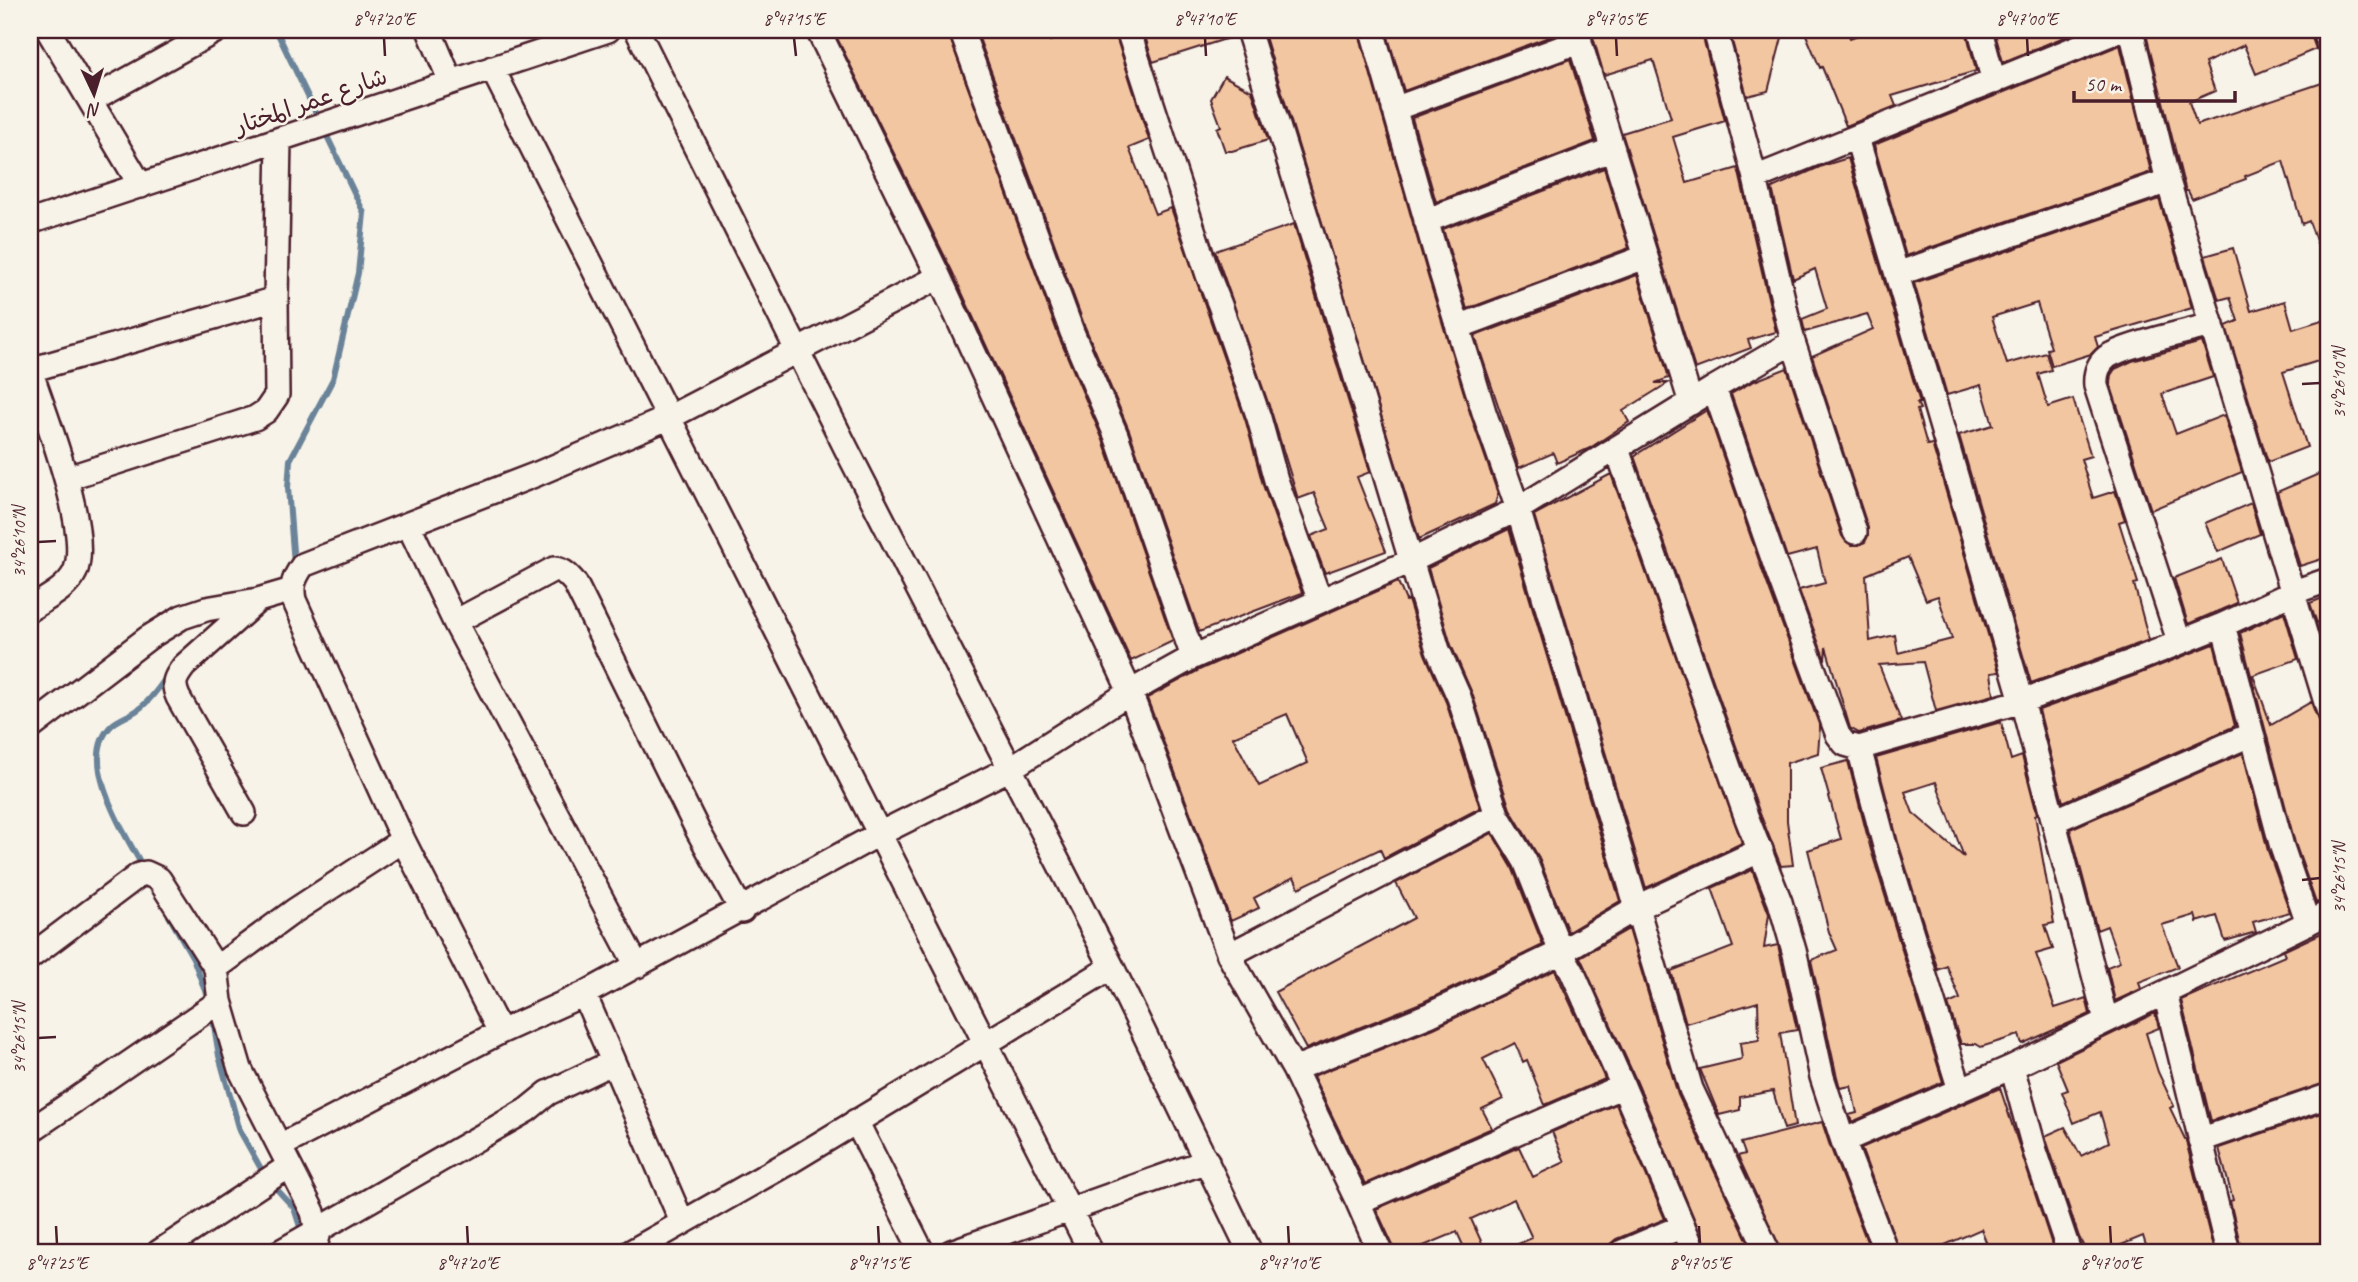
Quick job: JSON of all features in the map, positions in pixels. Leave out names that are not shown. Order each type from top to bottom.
[{"type":"street","points":[[48,30],[141,186]]},
{"type":"street","points":[[91,100],[217,30]]},
{"type":"street","points":[[429,30],[452,82]]},
{"type":"street","name":"شارع عمر المختار","points":[[30,222],[608,30]]},
{"type":"street","points":[[637,30],[1112,967],[1250,1252]]},
{"type":"street","points":[[818,30],[939,277],[1130,692],[1229,955],[1294,1069],[1380,1252]]},
{"type":"street","points":[[961,30],[1072,332],[1116,435],[1193,657]]},
{"type":"street","points":[[1128,30],[1208,275],[1259,418],[1276,480],[1320,601]]},
{"type":"street","points":[[1248,30],[1438,650],[1459,697],[1497,815],[1525,861],[1561,952],[1623,1086],[1694,1252]]},
{"type":"street","points":[[1372,30],[1426,221],[1484,412],[1518,509],[1691,1089],[1768,1252]]},
{"type":"street","points":[[1715,30],[1755,178],[1793,342],[1855,532]]},
{"type":"street","points":[[1980,30],[1994,82]]},
{"type":"street","points":[[1755,178],[1994,82],[2079,38],[2120,30]]},
{"type":"street","points":[[2131,30],[2168,181],[2328,709]]},
{"type":"street","points":[[2324,30],[2328,42]]},
{"type":"street","points":[[1394,109],[1578,35],[1691,403]]},
{"type":"street","points":[[492,68],[1091,1252]]},
{"type":"street","points":[[1857,138],[2022,701],[2106,1020]]},
{"type":"street","points":[[67,478],[255,418],[266,411],[277,395],[279,140]]},
{"type":"street","points":[[1426,221],[1613,149]]},
{"type":"street","points":[[1897,274],[2168,181]]},
{"type":"street","points":[[1458,327],[1645,257]]},
{"type":"street","points":[[500,1032],[403,840],[294,600],[293,580],[303,565],[409,526],[668,418],[939,277]]},
{"type":"street","points":[[30,609],[67,582],[78,562],[78,548],[67,478],[30,370],[276,299]]},
{"type":"street","points":[[2179,641],[2095,376],[2108,357],[2132,347],[2212,325]]},
{"type":"street","points":[[159,1252],[285,1156],[500,1032],[584,995],[879,834],[1011,768],[1130,692],[1193,657],[1411,561],[1518,509],[1793,342]]},
{"type":"street","points":[[1714,388],[1777,570],[1838,735],[1845,744],[1859,748],[2022,701],[2131,662],[2328,580]]},
{"type":"street","points":[[1617,449],[1796,954],[1822,1077],[1843,1141],[1886,1252]]},
{"type":"street","points":[[409,526],[455,622],[638,966]]},
{"type":"street","points":[[455,622],[554,569],[568,574],[575,583],[698,831],[742,911]]},
{"type":"street","points":[[30,728],[148,638],[182,617],[292,590]]},
{"type":"street","points":[[244,813],[173,685],[184,666],[258,600]]},
{"type":"street","points":[[1843,1141],[2012,1067],[2318,918],[2282,847],[2223,625]]},
{"type":"street","points":[[2054,821],[2252,734]]},
{"type":"street","points":[[1859,748],[1885,846],[1960,1090]]},
{"type":"street","points":[[1229,955],[1497,815]]},
{"type":"street","points":[[216,968],[294,911],[403,840]]},
{"type":"street","points":[[1294,1069],[1429,1015],[1561,952],[1638,907],[1761,850]]},
{"type":"street","points":[[30,957],[139,874],[146,873],[159,879],[216,968],[220,1001],[240,1069],[313,1212],[320,1243]]},
{"type":"street","points":[[631,1252],[793,1160],[1112,967]]},
{"type":"street","points":[[2165,993],[2228,1252]]},
{"type":"street","points":[[584,995],[682,1222]]},
{"type":"street","points":[[30,1131],[220,1001]]},
{"type":"street","points":[[280,1252],[320,1243],[527,1110],[548,1093],[613,1062]]},
{"type":"street","points":[[2012,1067],[2035,1151],[2069,1252]]},
{"type":"street","points":[[1358,1202],[1623,1086]]},
{"type":"street","points":[[2200,1140],[2328,1096]]},
{"type":"street","points":[[856,1121],[922,1252]]},
{"type":"street","points":[[951,1252],[1207,1161]]},
{"type":"street","points":[[1622,1252],[1683,1226]]},
{"type":"building","points":[[833,30],[947,30],[1059,337],[1103,440],[1173,641],[1131,661],[952,271]]},
{"type":"building","points":[[976,30],[1046,30],[1050,41],[1080,30],[1114,30],[1149,140],[1129,148],[1155,214],[1171,208],[1246,422],[1263,485],[1302,593],[1199,632],[1129,430],[1085,327]]},
{"type":"building","points":[[1143,30],[1234,30],[1235,36],[1153,62]]},
{"type":"building","points":[[1263,30],[1358,30],[1428,276],[1498,494],[1495,504],[1419,539]]},
{"type":"building","points":[[1386,30],[1562,30],[1562,32],[1404,91]]},
{"type":"building","points":[[1591,30],[1701,30],[1725,121],[1673,137],[1687,183],[1738,168],[1776,332],[1748,340],[1751,348],[1695,369],[1622,133],[1671,118],[1653,60],[1604,75]]},
{"type":"building","points":[[1729,30],[1784,30],[1768,91],[1747,96]]},
{"type":"building","points":[[1804,30],[1847,30],[1850,38],[1872,30],[1966,30],[1976,71],[1892,96],[1896,106],[1846,126]]},
{"type":"building","points":[[1994,30],[2067,30],[2069,35],[2003,62]]},
{"type":"building","points":[[2145,30],[2309,30],[2316,49],[2256,74],[2244,45],[2205,63],[2215,91],[2189,102],[2197,125],[2328,81],[2328,269],[2309,221],[2302,224],[2283,161],[2245,176],[2246,179],[2192,199],[2186,191],[2182,177]]},
{"type":"building","points":[[2120,45],[2151,172],[1906,256],[1874,145]]},
{"type":"building","points":[[1570,59],[1595,141],[1436,202],[1412,118]]},
{"type":"building","points":[[1224,76],[1252,91],[1268,140],[1225,151],[1217,128],[1221,126],[1211,99]]},
{"type":"building","points":[[1848,158],[1920,403],[1917,403],[1920,409],[1917,410],[1927,445],[1932,444],[1999,672],[1991,673],[1994,695],[1936,711],[1923,662],[1879,665],[1901,721],[1859,733],[1850,728],[1826,647],[1825,660],[1799,590],[1825,583],[1817,549],[1787,557],[1731,394],[1787,368],[1842,536],[1851,545],[1865,542],[1868,528],[1812,356],[1873,329],[1867,314],[1805,332],[1802,319],[1827,309],[1815,269],[1793,279],[1772,188],[1822,166]],"holes":[[[1908,557],[1926,600],[1938,596],[1952,639],[1898,653],[1895,635],[1870,641],[1866,575]]]},
{"type":"building","points":[[1604,168],[1629,248],[1467,309],[1443,229]]},
{"type":"building","points":[[2159,199],[2192,308],[2095,337],[2098,347],[2091,354],[2052,366],[2047,349],[2051,348],[2037,303],[1992,317],[2007,364],[2046,353],[2051,370],[2038,374],[2048,407],[2073,399],[2091,456],[2081,459],[2093,498],[2115,491],[2125,520],[2119,522],[2138,583],[2134,584],[2149,640],[2031,683],[1959,435],[1993,425],[1981,385],[1947,395],[1914,283]]},
{"type":"building","points":[[1294,224],[1370,472],[1357,477],[1386,551],[1325,573],[1311,536],[1329,529],[1314,493],[1298,499],[1272,414],[1215,251]]},
{"type":"building","points":[[2233,248],[2251,311],[2285,301],[2293,329],[2328,318],[2328,358],[2283,372],[2307,447],[2268,462],[2226,326],[2238,321],[2230,297],[2219,300],[2205,256]]},
{"type":"building","points":[[1637,275],[1669,378],[1655,383],[1668,383],[1623,411],[1629,422],[1590,448],[1557,463],[1553,453],[1519,468],[1475,336]]},
{"type":"building","points":[[2202,342],[2213,377],[2162,394],[2176,434],[2224,415],[2242,472],[2151,510],[2110,383],[2111,375],[2115,369],[2132,361]]},
{"type":"building","points":[[1707,410],[1820,727],[1818,753],[1787,763],[1787,821],[1793,865],[1781,866],[1759,811],[1634,456]]},
{"type":"building","points":[[2328,470],[2328,557],[2300,566],[2277,492]]},
{"type":"building","points":[[1611,474],[1742,843],[1646,888],[1534,515]]},
{"type":"building","points":[[2251,503],[2260,534],[2218,552],[2205,523]]},
{"type":"building","points":[[1509,529],[1620,901],[1568,932],[1538,856],[1510,809],[1472,693],[1451,645],[1428,568]]},
{"type":"building","points":[[2222,559],[2237,603],[2188,624],[2174,578]]},
{"type":"building","points":[[1398,582],[1406,601],[1408,600],[1425,654],[1446,702],[1480,808],[1384,858],[1380,849],[1299,888],[1294,877],[1254,898],[1259,908],[1231,921],[1147,698],[1199,670]],"holes":[[[1287,714],[1308,763],[1259,786],[1233,737]]]},
{"type":"building","points":[[2328,596],[2328,618],[2317,623],[2310,603]]},
{"type":"building","points":[[2284,612],[2298,659],[2253,675],[2271,725],[2311,702],[2328,747],[2328,899],[2316,903],[2295,843],[2240,633]]},
{"type":"building","points":[[2214,644],[2235,726],[2063,802],[2039,710]]},
{"type":"building","points":[[2001,722],[2011,760],[2022,756],[2037,814],[2035,815],[2054,923],[2045,925],[2053,949],[2036,954],[2055,1008],[2086,998],[2090,1014],[2022,1044],[2019,1035],[1981,1047],[1976,1044],[1961,1044],[1948,1004],[1960,999],[1947,966],[1938,970],[1898,842],[1876,758]],"holes":[[[1936,782],[1964,857],[1913,813],[1905,792]]]},
{"type":"building","points":[[2243,753],[2268,851],[2290,912],[2253,922],[2256,932],[2225,941],[2217,916],[2197,922],[2195,915],[2162,925],[2178,967],[2139,982],[2141,989],[2115,1001],[2107,967],[2120,962],[2107,926],[2097,930],[2070,829]]},
{"type":"building","points":[[1848,761],[1871,850],[1943,1082],[1852,1122],[1849,1115],[1857,1113],[1851,1086],[1840,1088],[1811,960],[1837,950],[1829,932],[1808,850],[1841,839],[1821,768]]},
{"type":"building","points":[[1492,833],[1512,867],[1543,945],[1423,1002],[1306,1049],[1275,992],[1414,918],[1396,883]]},
{"type":"building","points":[[1752,870],[1769,914],[1764,948],[1778,945],[1797,1030],[1780,1033],[1795,1126],[1784,1129],[1773,1091],[1740,1097],[1740,1110],[1719,1115],[1700,1069],[1742,1059],[1740,1043],[1759,1040],[1758,1002],[1686,1023],[1671,971],[1733,947],[1712,888]]},
{"type":"building","points":[[1629,929],[1678,1095],[1753,1252],[1708,1252],[1636,1080],[1580,957]]},
{"type":"building","points":[[2328,930],[2328,1082],[2211,1121],[2181,1000],[2285,956],[2283,951]]},
{"type":"building","points":[[1555,970],[1605,1079],[1545,1105],[1527,1060],[1523,1062],[1515,1043],[1483,1059],[1503,1099],[1482,1109],[1492,1128],[1365,1184],[1313,1076],[1434,1028]]},
{"type":"building","points":[[2155,1013],[2159,1028],[2146,1033],[2158,1072],[2174,1106],[2170,1108],[2186,1141],[2214,1252],[2148,1252],[2143,1236],[2104,1252],[2086,1252],[2045,1136],[2065,1127],[2081,1156],[2109,1142],[2100,1112],[2074,1123],[2062,1092],[2068,1090],[2056,1061]]},
{"type":"building","points":[[2000,1088],[2053,1248],[2042,1252],[1990,1252],[1981,1229],[1929,1252],[1900,1252],[1861,1148]]},
{"type":"building","points":[[1616,1104],[1665,1219],[1616,1239],[1610,1244],[1608,1252],[1500,1252],[1532,1238],[1514,1199],[1471,1219],[1486,1252],[1466,1252],[1457,1232],[1409,1252],[1396,1252],[1376,1209],[1519,1147],[1533,1177],[1565,1162],[1552,1132]]},
{"type":"building","points":[[2328,1111],[2328,1241],[2284,1252],[2242,1252],[2230,1201],[2233,1200],[2219,1148]]},
{"type":"building","points":[[1822,1122],[1871,1252],[1782,1252],[1738,1156],[1745,1154],[1741,1143]]},
{"type":"waterway","points":[[276,30],[364,213],[358,273],[333,379],[290,460],[288,488],[294,564]]},
{"type":"waterway","points":[[144,869],[107,797],[99,757],[102,740],[112,725],[144,705],[168,675]]},
{"type":"waterway","points":[[169,916],[193,958],[211,1007],[219,1056],[240,1131],[265,1176]]},
{"type":"waterway","points":[[272,1184],[294,1208],[302,1233]]}]
